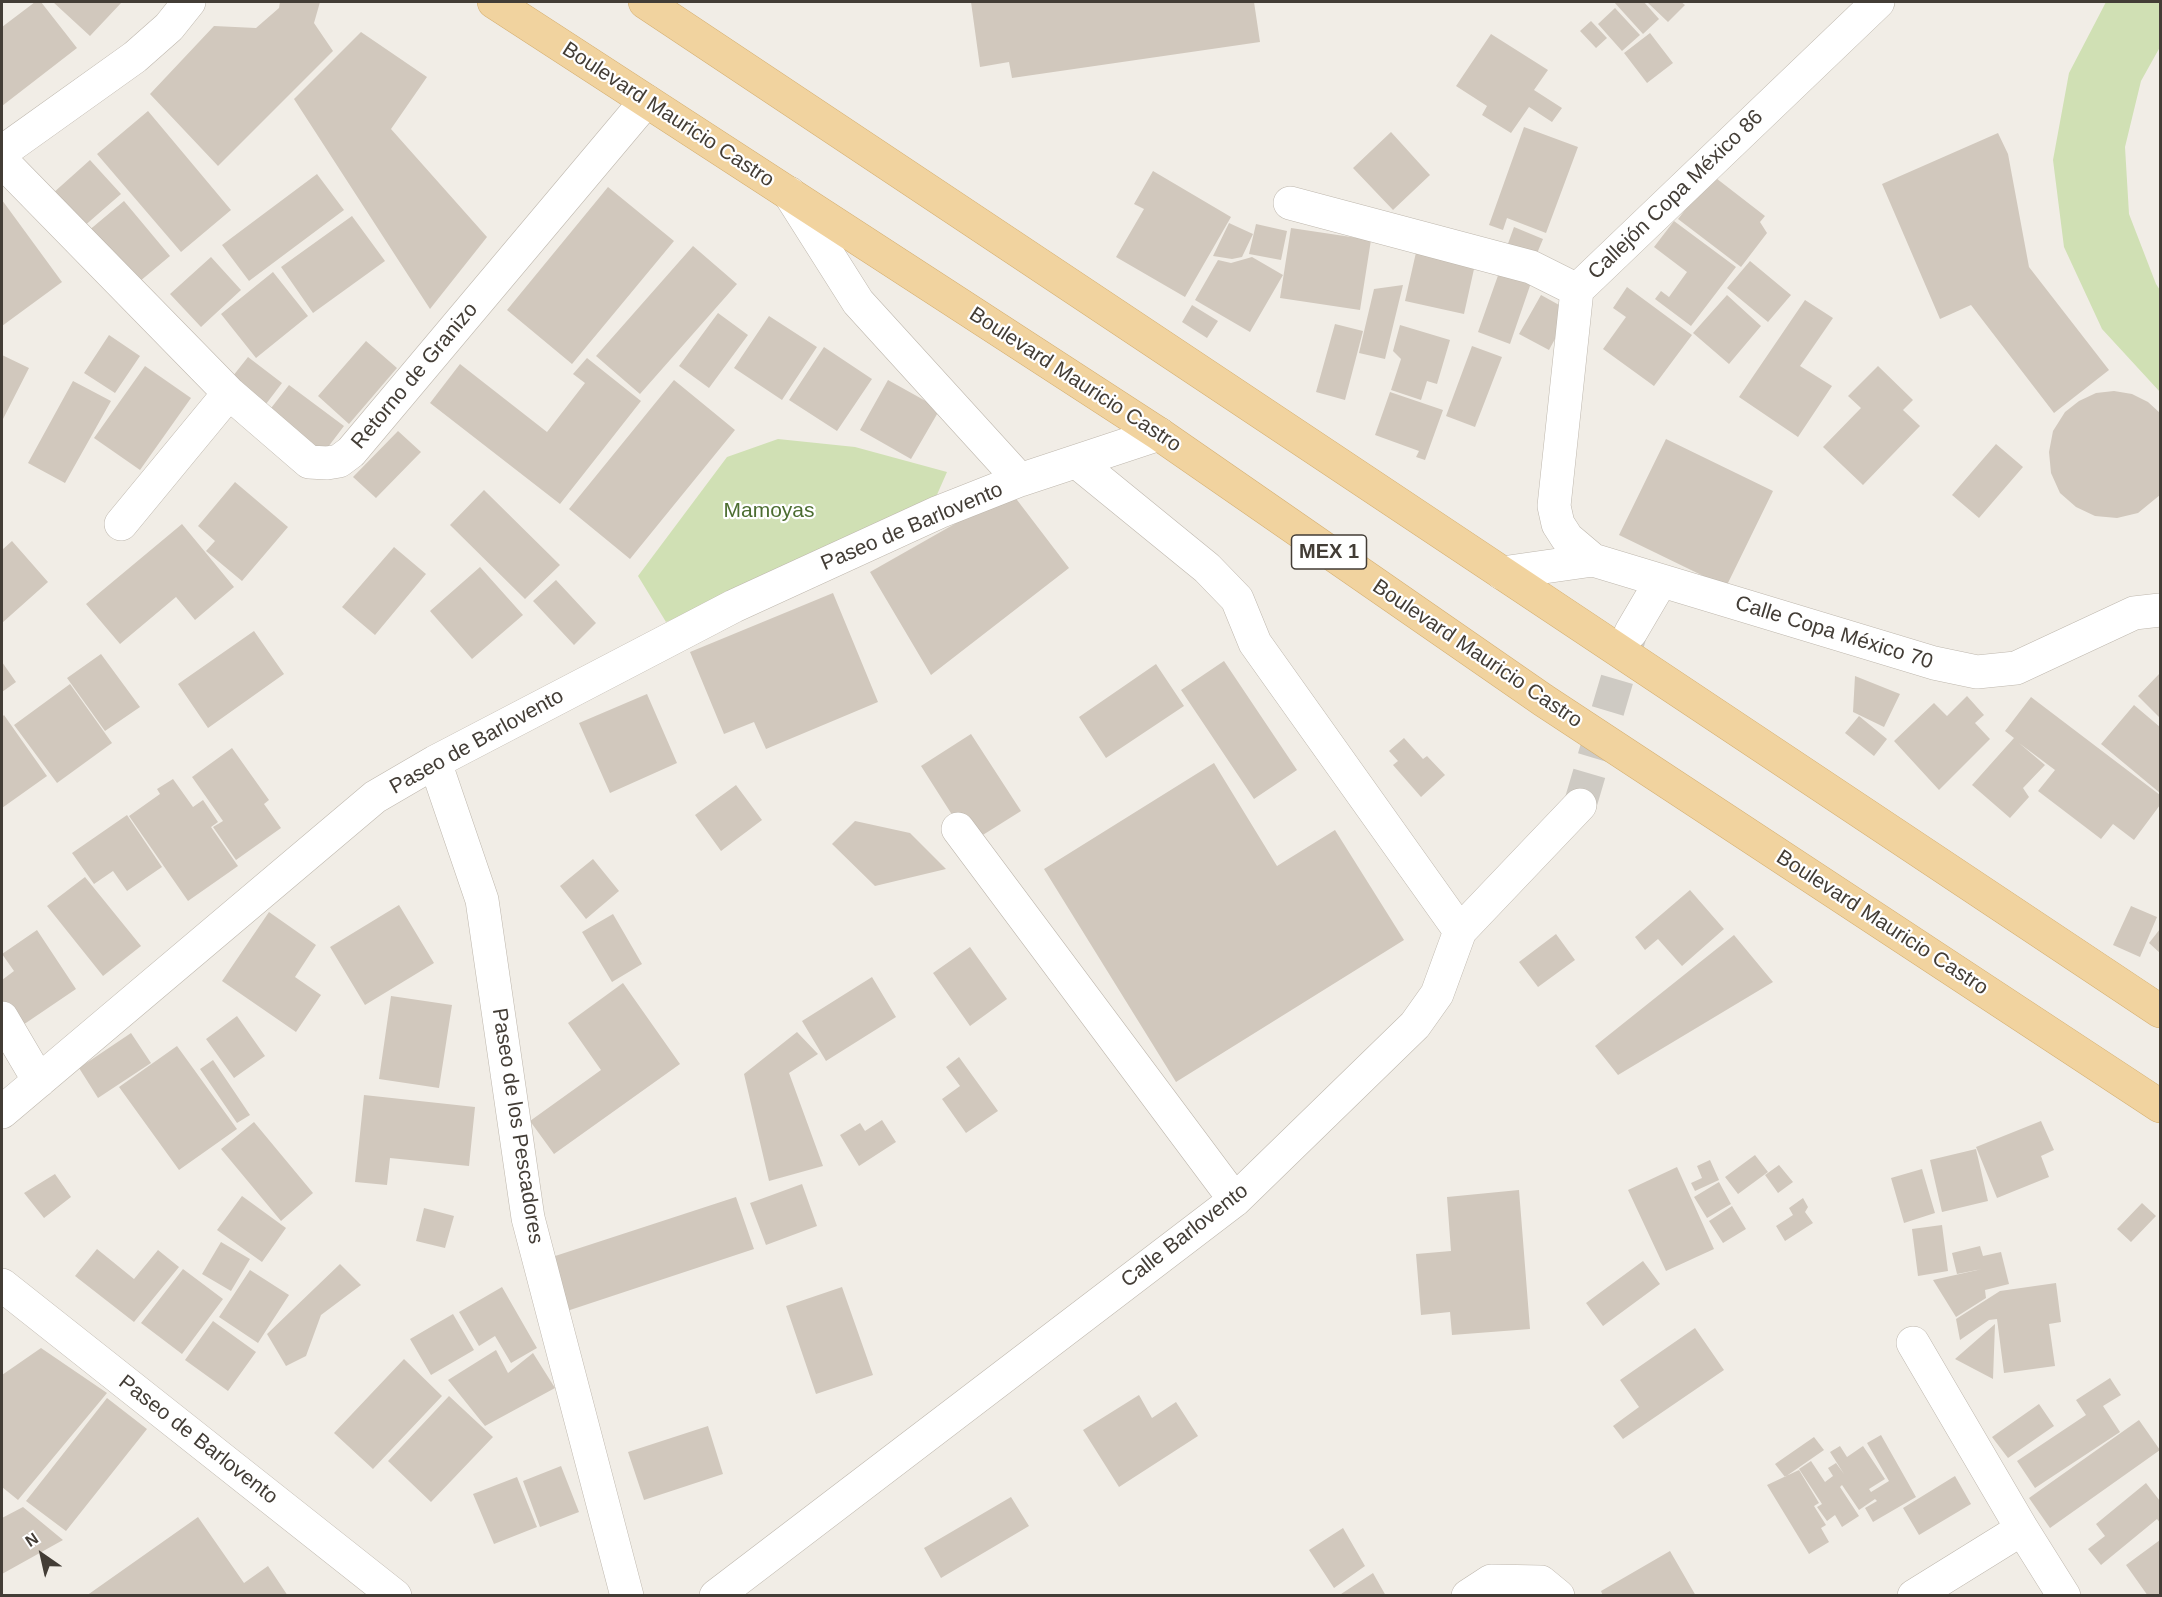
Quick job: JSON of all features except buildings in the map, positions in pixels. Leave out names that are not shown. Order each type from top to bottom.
[{"type":"main road","name":"Boulevard Mauricio Castro","points":[[494,2],[1159,434],[1542,700],[2160,1106]]},
{"type":"main road","points":[[645,2],[2160,1011]]},
{"type":"street","points":[[2,152],[135,57],[169,27],[189,2]]},
{"type":"street","name":"Callejón Copa México 86","points":[[1593,560],[1568,538],[1558,524],[1554,506],[1577,290],[1878,2]]},
{"type":"street","name":"Retorno de Granizo","points":[[2,161],[229,393],[309,462],[339,461],[351,452],[646,101]]},
{"type":"street","name":"Paseo de Barlovento","points":[[789,193],[858,302],[1020,480]]},
{"type":"street","points":[[1290,203],[1510,260],[1531,267],[1577,290]]},
{"type":"street","points":[[121,524],[229,393]]},
{"type":"street","name":"Paseo de Barlovento","points":[[2,1112],[375,797],[435,762],[734,606],[939,512],[1020,480],[1159,434]]},
{"type":"street","points":[[1077,462],[1207,568],[1238,599],[1255,643],[1460,931]]},
{"type":"street","name":"Calle Copa México 70","points":[[1502,573],[1593,560],[1934,663],[1977,672],[2016,668],[2134,613],[2160,610]]},
{"type":"street","points":[[1631,632],[1661,581]]},
{"type":"street","name":"Paseo de los Pescadores","points":[[435,762],[482,900],[528,1218],[627,1596]]},
{"type":"street","name":"Calle Barlovento","points":[[716,1596],[1235,1200],[1415,1025],[1437,994],[1460,931],[1580,805]]},
{"type":"street","points":[[958,829],[1235,1200]]},
{"type":"street","points":[[2,1018],[39,1081]]},
{"type":"street","name":"Paseo de Barlovento","points":[[2,1285],[395,1596]]},
{"type":"street","points":[[1913,1343],[2064,1596]]},
{"type":"street","points":[[1914,1596],[2022,1529]]},
{"type":"street","points":[[1468,1596],[1491,1581],[1541,1582],[1558,1596]]},
{"type":"green space","points":[[2106,2],[2160,2],[2160,47],[2141,81],[2125,147],[2129,214],[2160,290],[2160,392],[2102,329],[2064,247],[2053,160],[2069,73]]},
{"type":"green space","name":"Mamoyas","points":[[778,439],[855,447],[947,472],[928,515],[666,622],[638,576],[727,457]]},
{"type":"tunnel","points":[[1580,805],[1631,632]]}]
